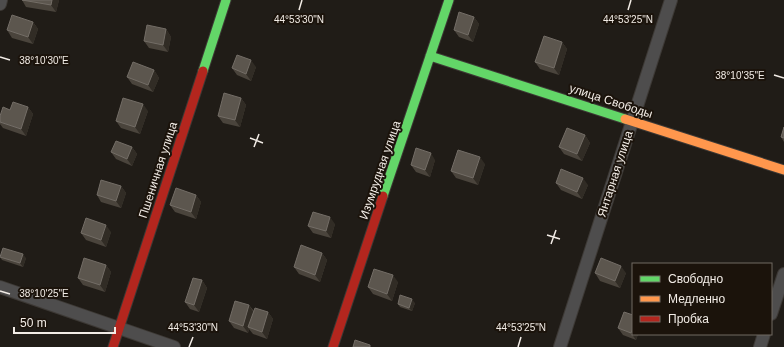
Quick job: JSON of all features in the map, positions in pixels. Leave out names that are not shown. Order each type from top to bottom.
[{"type":"street","points":[[0,4],[1,0]]},
{"type":"street","name":"Пшеничная улица","points":[[113,347],[226,0]]},
{"type":"street","name":"Изумрудная улица","points":[[333,347],[449,0]]},
{"type":"street","name":"Янтарная улица","points":[[560,347],[671,0]]},
{"type":"street","name":"улица Свободы","points":[[430,56],[784,170]]},
{"type":"street","points":[[772,311],[784,274]]},
{"type":"street","points":[[0,287],[174,347]]},
{"type":"street","points":[[760,347],[764,335]]},
{"type":"building","points":[[22,0],[52,0],[51,5]]},
{"type":"building","points":[[459,12],[474,17],[468,35],[454,30]]},
{"type":"building","points":[[12,15],[33,22],[28,37],[7,30]]},
{"type":"building","points":[[147,25],[166,29],[163,45],[144,41]]},
{"type":"building","points":[[544,36],[562,42],[554,68],[535,62]]},
{"type":"building","points":[[237,55],[251,60],[246,74],[232,68]]},
{"type":"building","points":[[133,62],[154,70],[148,85],[127,77]]},
{"type":"building","points":[[224,93],[241,98],[235,120],[218,116]]},
{"type":"building","points":[[123,98],[143,104],[135,127],[116,121]]},
{"type":"building","points":[[13,102],[28,107],[21,129],[0,122],[3,107],[10,110]]},
{"type":"building","points":[[784,127],[784,138],[781,137]]},
{"type":"building","points":[[567,128],[585,135],[577,154],[559,147]]},
{"type":"building","points":[[116,141],[132,147],[127,159],[111,152]]},
{"type":"building","points":[[416,148],[431,153],[425,170],[411,165]]},
{"type":"building","points":[[458,150],[480,157],[473,178],[451,171]]},
{"type":"building","points":[[561,169],[583,178],[577,192],[556,183]]},
{"type":"building","points":[[101,180],[121,186],[116,201],[97,195]]},
{"type":"building","points":[[176,188],[196,195],[191,212],[170,205]]},
{"type":"building","points":[[313,212],[330,217],[326,231],[308,226]]},
{"type":"building","points":[[86,218],[106,225],[101,240],[81,233]]},
{"type":"building","points":[[301,245],[322,253],[315,275],[294,267]]},
{"type":"building","points":[[3,248],[23,254],[20,263],[0,257]]},
{"type":"building","points":[[84,258],[106,265],[100,285],[78,278]]},
{"type":"building","points":[[601,258],[621,266],[615,281],[595,273]]},
{"type":"building","points":[[374,269],[393,275],[387,294],[368,287]]},
{"type":"building","points":[[193,278],[202,280],[194,305],[185,302]]},
{"type":"building","points":[[400,295],[412,299],[409,308],[398,304]]},
{"type":"building","points":[[235,301],[249,305],[243,326],[229,321]]},
{"type":"building","points":[[255,308],[268,312],[262,332],[248,327]]},
{"type":"building","points":[[624,312],[632,315],[631,333],[618,328]]},
{"type":"building","points":[[355,340],[370,345],[370,347],[353,347]]},
{"type":"traffic: fast","points":[[203,71],[226,0]]},
{"type":"traffic: fast","points":[[383,196],[449,0]]},
{"type":"traffic: fast","points":[[430,56],[625,119]]},
{"type":"traffic: slow","points":[[625,119],[784,170]]},
{"type":"traffic: jam","points":[[113,347],[203,71]]},
{"type":"traffic: jam","points":[[333,347],[383,196]]}]
